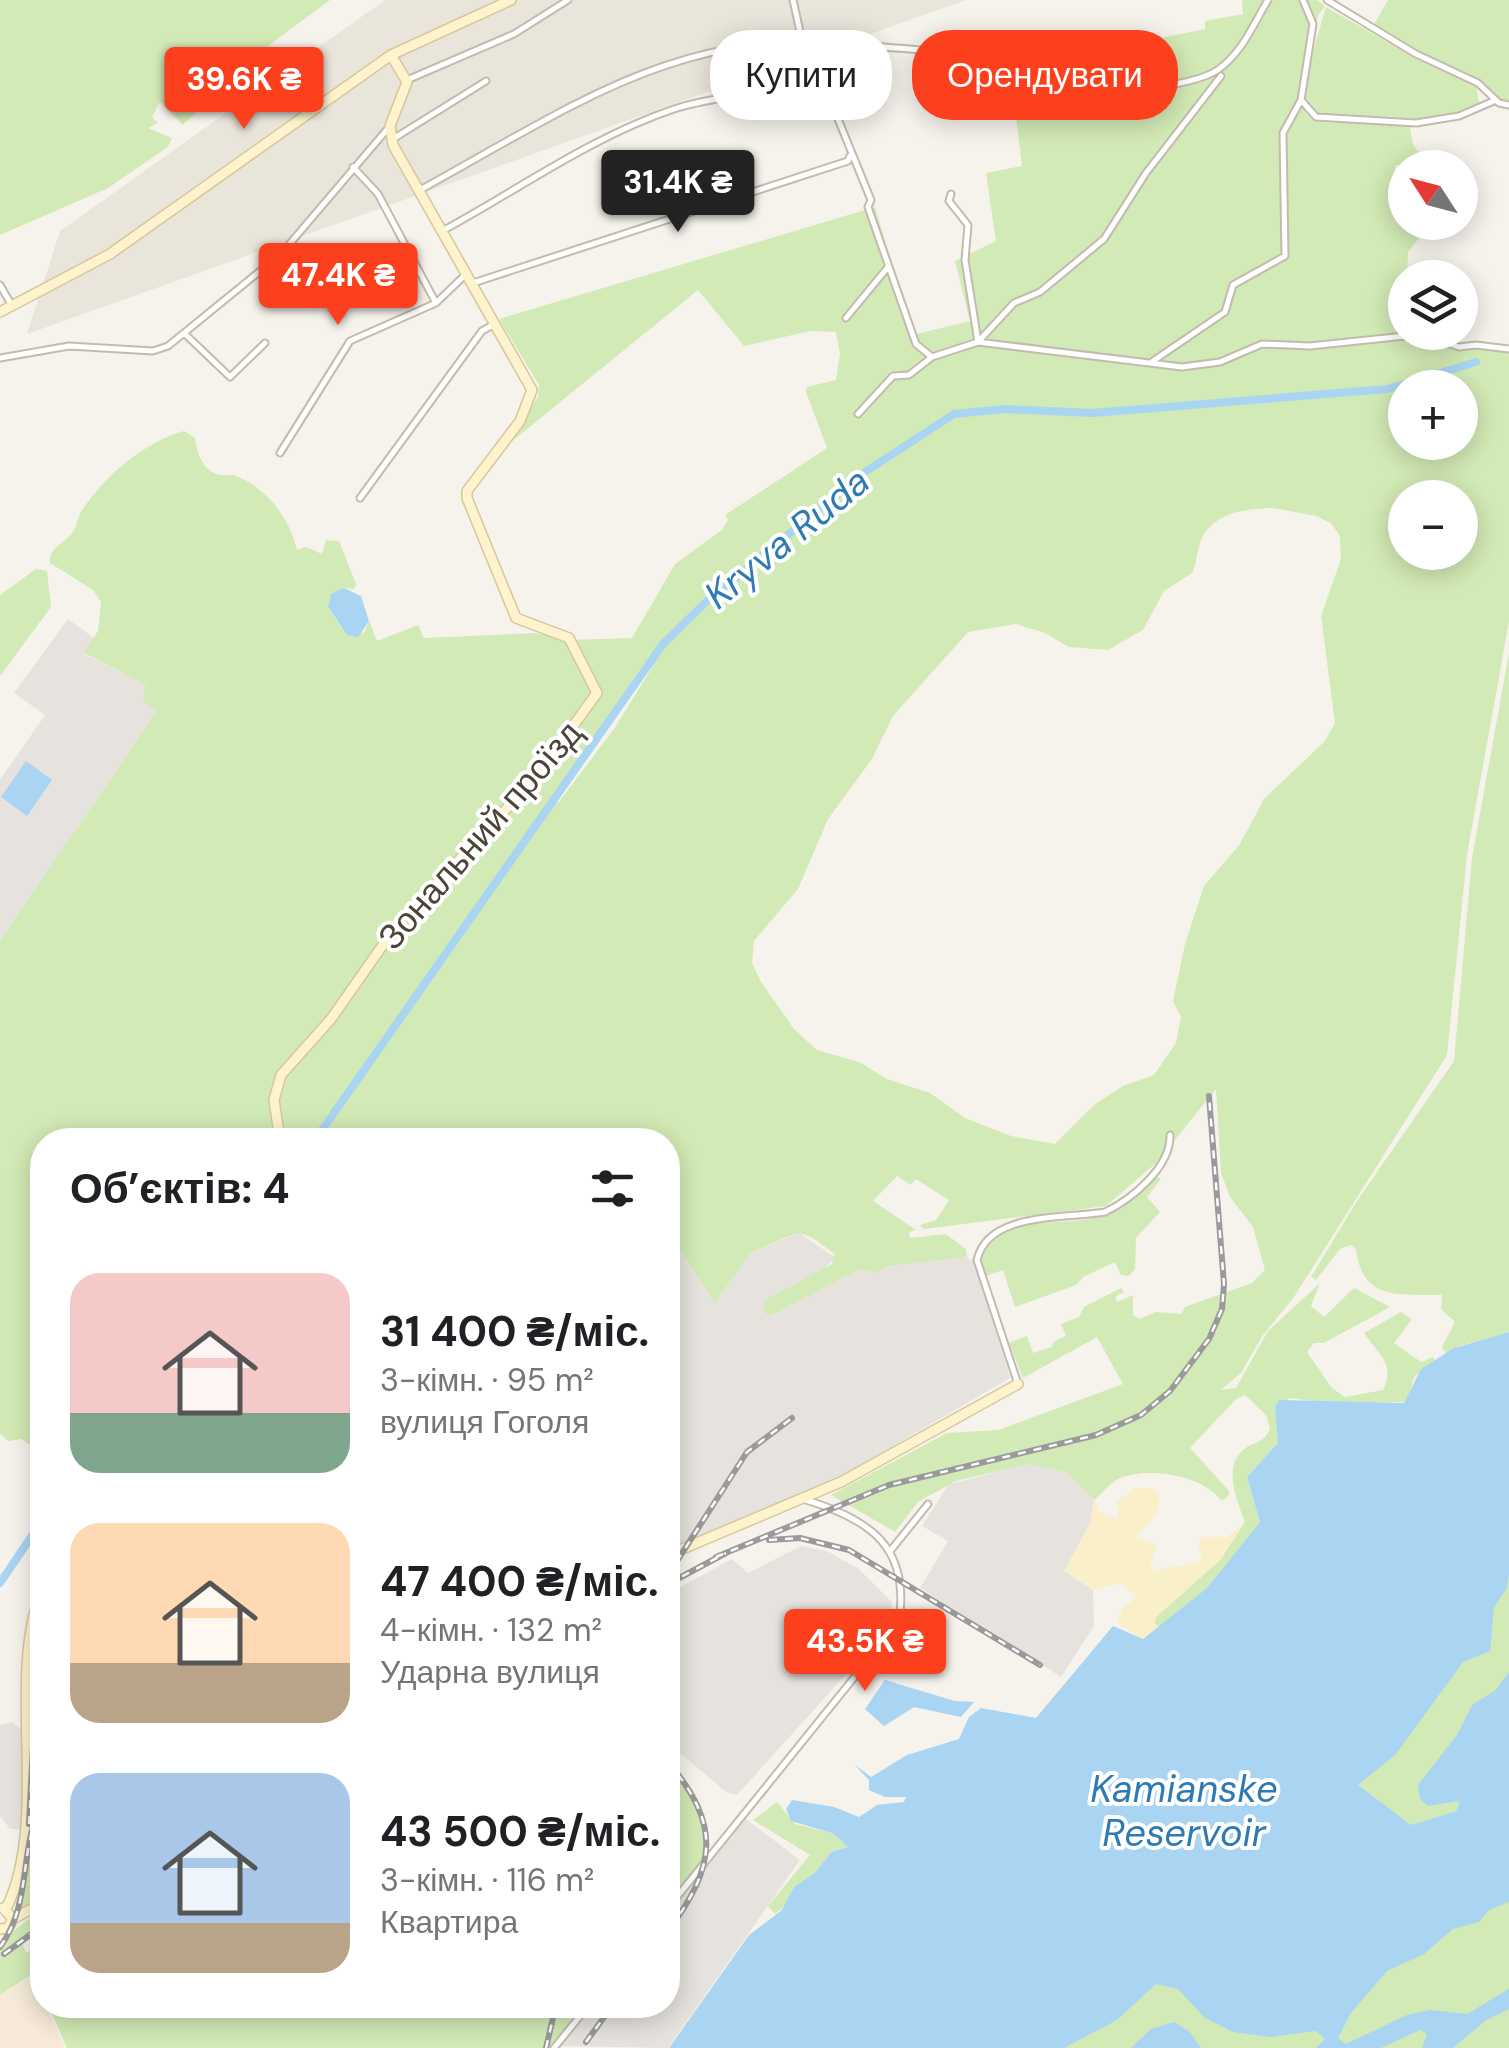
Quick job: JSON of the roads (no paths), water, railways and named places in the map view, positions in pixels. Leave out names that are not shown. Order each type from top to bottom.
[{"type":"street","points":[[0,312],[110,254],[391,55],[510,0]]},
{"type":"street","points":[[360,498],[482,331],[496,323],[390,140],[390,126],[407,80],[514,34],[568,0]]},
{"type":"street","points":[[793,0],[798,30]]},
{"type":"street","points":[[978,342],[1014,304],[1040,292],[1104,239],[1146,173],[1242,48],[1268,0]]},
{"type":"street","points":[[1153,361],[1226,312],[1233,285],[1285,256],[1284,134],[1300,100],[1312,24],[1303,0]]},
{"type":"street","points":[[1327,0],[1416,54],[1478,83],[1496,100],[1509,105]]},
{"type":"street","points":[[892,48],[953,54],[975,65],[1012,97],[1103,96],[1197,81],[1220,73]]},
{"type":"street","points":[[417,192],[541,121],[672,60],[710,54]]},
{"type":"street","points":[[391,55],[407,80]]},
{"type":"street","points":[[390,140],[486,81]]},
{"type":"street","points":[[442,231],[606,138],[710,100]]},
{"type":"street","points":[[1300,100],[1307,111],[1323,120],[1354,117],[1416,123],[1460,116],[1496,100]]},
{"type":"street","points":[[838,120],[870,200],[868,208],[916,344],[932,356]]},
{"type":"street","points":[[0,358],[70,346],[158,351],[185,334],[280,254],[390,126]]},
{"type":"street","points":[[473,284],[848,161],[850,156]]},
{"type":"street","points":[[354,166],[378,194],[436,302]]},
{"type":"street","points":[[950,194],[949,202],[968,225],[964,260],[978,342]]},
{"type":"street","points":[[846,318],[888,267]]},
{"type":"street","points":[[280,453],[350,341],[436,302],[467,272]]},
{"type":"street","points":[[0,285],[12,306]]},
{"type":"street","name":"Зональний проїзд","points":[[278,1128],[274,1100],[281,1076],[331,1019],[392,932],[526,790],[596,696],[569,638],[528,626],[516,618],[466,494],[520,422],[533,394],[496,323]]},
{"type":"street","points":[[185,334],[230,377],[265,343]]},
{"type":"street","points":[[858,414],[886,381],[909,375],[932,356],[978,342],[1182,367],[1220,362],[1253,344],[1310,346],[1405,336],[1432,338],[1459,347],[1509,350]]},
{"type":"street","points":[[680,1551],[841,1482],[1018,1384],[977,1260],[980,1250],[1006,1226],[1105,1212],[1118,1205],[1162,1164],[1171,1148],[1170,1135]]},
{"type":"street","points":[[680,1893],[898,1625],[900,1575],[891,1550],[840,1515],[802,1499]]},
{"type":"street","points":[[891,1550],[928,1504]]},
{"type":"street","points":[[13,1919],[3,1908],[23,1852],[30,1682]]},
{"type":"street","points":[[0,1930],[30,1910]]},
{"type":"street","points":[[554,2048],[578,2018]]},
{"type":"water","points":[[344,588],[361,596],[369,621],[358,637],[347,635],[328,607],[331,594]]},
{"type":"water","points":[[26,761],[52,780],[27,816],[1,797]]},
{"type":"water","name":"Kamianske Reservoir","points":[[1509,1332],[1509,1574],[1507,1588],[1494,1607],[1490,1651],[1463,1662],[1396,1754],[1358,1785],[1411,1825],[1457,1811],[1459,1801],[1428,1806],[1420,1799],[1418,1785],[1457,1735],[1472,1705],[1496,1690],[1509,1672],[1509,1902],[1489,1910],[1479,1922],[1453,1929],[1424,1954],[1387,1971],[1351,2013],[1338,2038],[1346,2044],[1407,2015],[1430,2010],[1467,2014],[1509,1989],[1509,2009],[1485,2021],[1453,2048],[1422,2048],[1427,2034],[1420,2030],[1381,2048],[1316,2048],[1325,2039],[1316,2031],[1271,2037],[1233,2032],[1205,2018],[1178,1989],[1156,1984],[1117,2020],[1064,2048],[669,2048],[749,1935],[782,1910],[794,1887],[816,1872],[831,1852],[848,1847],[832,1833],[791,1821],[786,1809],[792,1800],[834,1807],[859,1817],[877,1805],[904,1802],[906,1797],[885,1797],[869,1790],[869,1780],[854,1764],[871,1777],[907,1755],[959,1739],[969,1717],[981,1708],[1036,1718],[1113,1626],[1143,1639],[1207,1588],[1260,1522],[1247,1477],[1278,1443],[1275,1407],[1279,1400],[1404,1403],[1421,1369],[1454,1348]]},
{"type":"water","points":[[885,1680],[955,1701],[974,1702],[961,1717],[914,1707],[884,1726],[865,1709]]},
{"type":"water","points":[[1174,2022],[1190,2032],[1201,2048],[1131,2048],[1151,2029]]},
{"type":"waterway","name":"Kryva Ruda","points":[[323,1128],[663,644],[707,601],[865,472],[954,414],[1004,409],[1092,413],[1388,389],[1476,362]]},
{"type":"waterway","name":"Kryva Ruda","points":[[0,1583],[30,1539]]},
{"type":"railway","points":[[716,1557],[889,1485],[1096,1435],[1141,1415],[1170,1391],[1209,1339],[1222,1309],[1224,1284],[1209,1096]]},
{"type":"railway","points":[[680,1556],[747,1452],[792,1418]]},
{"type":"railway","points":[[769,1540],[800,1538],[849,1550],[1040,1665]]},
{"type":"railway","points":[[680,1578],[726,1553]]},
{"type":"railway","points":[[680,1778],[698,1806],[706,1846],[696,1886],[680,1914]]},
{"type":"railway","points":[[29,1824],[30,1805]]},
{"type":"railway","points":[[0,1947],[16,1915],[30,1842]]},
{"type":"railway","points":[[4,1954],[30,1935]]},
{"type":"railway","points":[[546,2048],[553,2018]]},
{"type":"railway","points":[[586,2042],[604,2018]]}]
